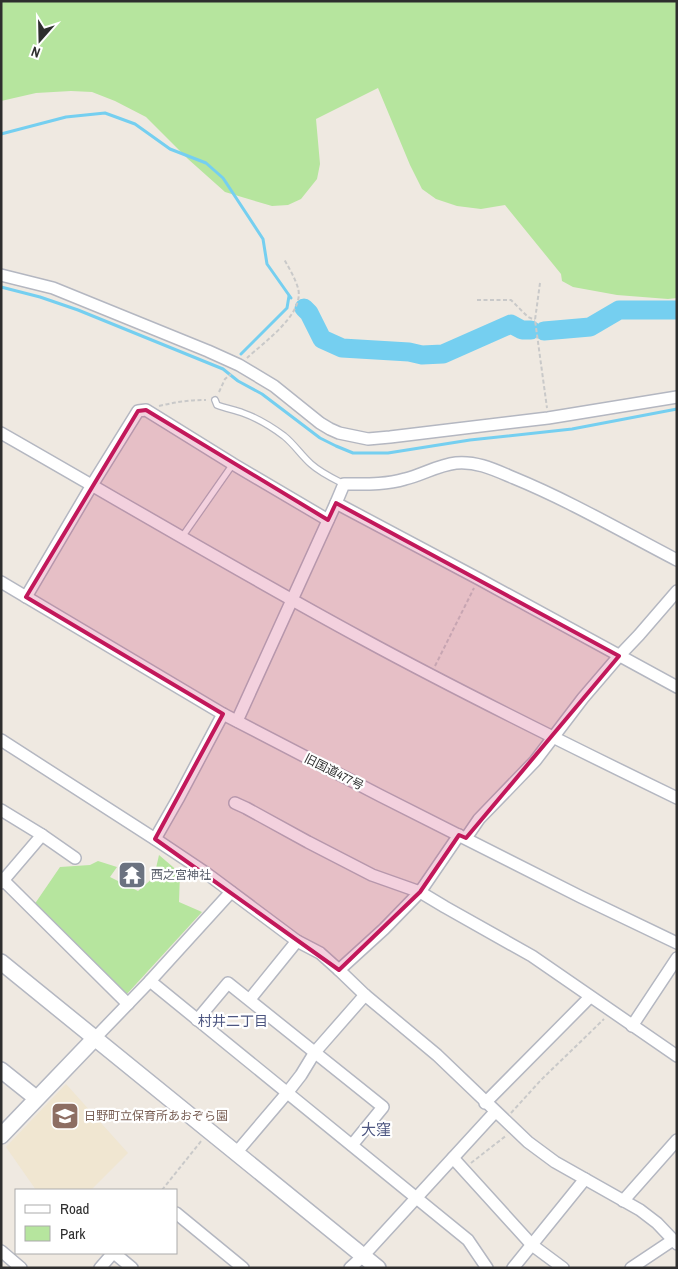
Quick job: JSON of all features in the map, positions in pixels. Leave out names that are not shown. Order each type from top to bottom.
[{"type":"street","points":[[1,275],[54,288],[208,350],[237,368],[274,386],[330,429],[368,439],[548,418],[677,397]]},
{"type":"street","points":[[26,597],[138,411],[146,410],[232,464],[328,520]]},
{"type":"street","points":[[1,433],[292,600],[430,675],[677,798]]},
{"type":"street","points":[[237,721],[344,484],[384,484],[456,463],[483,465],[575,506],[677,560]]},
{"type":"street","points":[[336,503],[677,687]]},
{"type":"street","name":"旧国道477号","points":[[1,582],[237,721],[381,796],[581,896],[675,938]]},
{"type":"street","points":[[339,970],[384,929],[420,892],[463,837],[521,777],[619,656],[677,591]]},
{"type":"street","points":[[155,839],[224,714]]},
{"type":"street","points":[[1,740],[155,839],[297,940],[320,953],[365,995],[437,1055],[514,1130],[543,1154],[640,1210],[676,1240],[631,1268]]},
{"type":"street","points":[[234,803],[372,875],[420,892],[532,956],[677,1056]]},
{"type":"street","points":[[1,810],[75,858]]},
{"type":"street","points":[[42,836],[2,881],[128,1004]]},
{"type":"street","points":[[1,1136],[150,981],[231,892]]},
{"type":"street","points":[[250,999],[297,940]]},
{"type":"street","points":[[632,1026],[677,958]]},
{"type":"street","points":[[1,962],[378,1268]]},
{"type":"street","points":[[150,981],[468,1240],[487,1268]]},
{"type":"street","points":[[197,1020],[228,982],[250,999],[383,1108],[352,1146]]},
{"type":"street","points":[[236,1154],[301,1075],[315,1052],[365,995]]},
{"type":"street","points":[[486,1103],[590,997]]},
{"type":"street","points":[[1,1070],[36,1098]]},
{"type":"street","points":[[350,1268],[495,1112]]},
{"type":"street","points":[[624,1201],[677,1140]]},
{"type":"street","points":[[453,1158],[532,1245],[563,1268]]},
{"type":"street","points":[[513,1268],[585,1179]]},
{"type":"street","points":[[178,1215],[244,1268]]},
{"type":"street","points":[[1,1251],[21,1268]]},
{"type":"street","points":[[100,1268],[112,1254]]},
{"type":"street","points":[[114,1254],[132,1268]]},
{"type":"lane","points":[[215,400],[217,405],[243,413],[270,427],[299,450],[310,464],[344,484]]},
{"type":"lane","points":[[182,537],[232,464]]},
{"type":"path","points":[[146,410],[172,402],[215,400],[225,379],[287,321],[297,305],[298,288],[284,260]]},
{"type":"path","points":[[540,283],[535,320],[548,418]]},
{"type":"path","points":[[477,300],[510,300],[528,317],[535,320]]},
{"type":"path","points":[[430,675],[479,579]]},
{"type":"path","points":[[504,1120],[541,1080],[612,1012]]},
{"type":"path","points":[[463,1168],[514,1130]]},
{"type":"path","points":[[163,1189],[202,1140]]},
{"type":"highlighted area","points":[[146,410],[328,520],[336,503],[619,656],[466,838],[459,835],[420,892],[339,970],[155,839],[223,714],[26,597],[138,411]]},
{"type":"shaded area","name":"日野町立保育所あおぞら園","points":[[66,1084],[128,1153],[92,1189],[35,1189],[6,1147]]},
{"type":"green space","points":[[1,1],[677,1],[677,298],[617,295],[573,287],[562,281],[561,274],[505,205],[481,209],[457,206],[436,199],[422,189],[378,88],[316,119],[320,164],[317,179],[301,199],[288,205],[272,206],[225,192],[188,159],[146,117],[92,92],[36,93],[1,101]]},
{"type":"green space","points":[[159,855],[180,873],[179,902],[202,912],[126,995],[34,905],[60,867],[90,865],[98,861],[117,867],[110,877],[138,891],[154,877]]},
{"type":"waterway","points":[[1,134],[66,117],[105,113],[135,124],[170,149],[206,163],[223,178],[263,239],[267,264],[291,298]]},
{"type":"waterway","points":[[1,287],[40,297],[78,310],[223,369],[238,381],[262,394],[320,438],[353,453],[388,453],[470,440],[572,429],[677,409]]},
{"type":"waterway","points":[[241,354],[287,308],[289,296]]},
{"type":"waterway","points":[[304,308],[309,313],[322,339],[342,348],[409,352],[422,355],[443,354],[511,324],[522,330],[531,330]]},
{"type":"waterway","points":[[544,331],[590,327],[619,310],[677,310]]},
{"type":"place","name":"西之宮神社","points":[[132,875]]},
{"type":"place","name":"日野町立保育所あおぞら園","points":[[65,1116]]},
{"type":"district","name":"村井二丁目","points":[[233,1021]]},
{"type":"district","name":"大窪","points":[[376,1129]]}]
